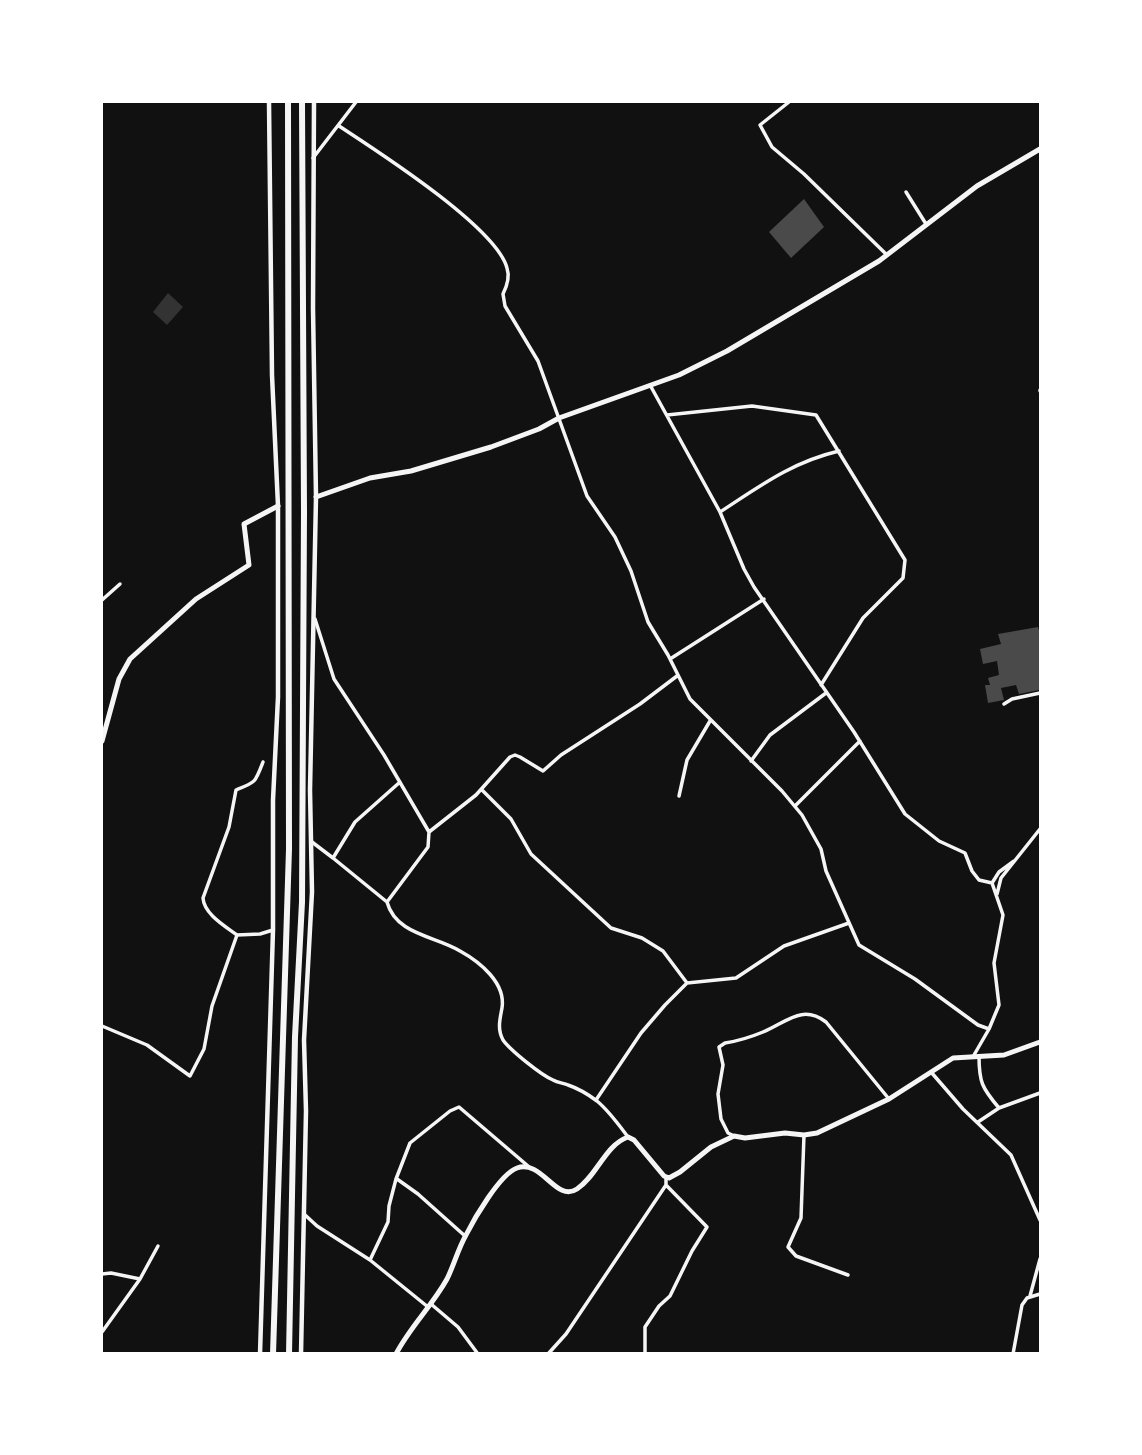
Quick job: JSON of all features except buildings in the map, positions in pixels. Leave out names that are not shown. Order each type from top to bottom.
[{"type":"highway","points":[[273,1353],[289,849],[288,102]]},
{"type":"highway","points":[[289,1353],[295,1063],[302,902],[302,102]]},
{"type":"main road","points":[[316,497],[370,478],[411,471],[491,447],[539,429],[559,418],[679,375],[727,351],[887,255],[977,186],[1041,149]]},
{"type":"main road","points":[[102,741],[119,679],[130,659],[196,599],[245,570],[250,561],[244,524],[278,506]]},
{"type":"main road","points":[[396,1353],[447,1278],[465,1236],[509,1172],[517,1168],[536,1169],[564,1192],[570,1193],[588,1180],[619,1140],[628,1137],[634,1140],[666,1177],[673,1176],[711,1147],[734,1136],[745,1138],[785,1133],[804,1136],[817,1133],[889,1099],[953,1058],[1004,1055],[1041,1042]]},
{"type":"street","points":[[259,1353],[278,697],[278,506],[272,375],[269,102]]},
{"type":"street","points":[[301,1353],[304,1040],[312,892],[310,790],[315,618],[312,159],[314,102]]},
{"type":"street","points":[[312,159],[356,102]]},
{"type":"street","points":[[789,102],[760,125],[772,147],[804,174],[887,255]]},
{"type":"street","points":[[339,126],[405,171],[486,236],[508,270],[507,287],[503,294],[505,306],[538,361],[587,496],[615,537],[631,571],[648,622],[690,699],[795,806],[821,849],[826,871],[859,944],[915,979],[978,1025],[989,1029]]},
{"type":"street","points":[[906,192],[926,224]]},
{"type":"street","points":[[650,385],[720,512],[744,569],[860,741],[905,814],[939,841],[965,853],[979,880],[992,883]]},
{"type":"street","points":[[667,415],[752,406],[816,415],[905,560],[903,578],[863,618],[821,685]]},
{"type":"street","points":[[720,512],[790,468],[811,458],[839,451]]},
{"type":"street","points":[[102,600],[120,584]]},
{"type":"street","points":[[670,659],[764,599]]},
{"type":"street","points":[[315,618],[334,680],[429,832],[428,847],[387,902]]},
{"type":"street","points":[[429,832],[482,789],[510,757],[515,755],[544,771],[561,755],[640,704],[677,676]]},
{"type":"street","points":[[751,761],[770,736],[826,693]]},
{"type":"street","points":[[1004,704],[1012,699],[1041,693]]},
{"type":"street","points":[[679,796],[687,760],[710,720]]},
{"type":"street","points":[[795,806],[860,741]]},
{"type":"street","points":[[263,762],[254,782],[248,787],[236,790],[229,827],[203,903],[211,914],[237,935],[260,934],[273,930]]},
{"type":"street","points":[[332,858],[355,822],[400,782]]},
{"type":"street","points":[[482,789],[511,819],[531,854],[611,928],[642,938],[663,951],[687,983]]},
{"type":"street","points":[[997,896],[999,882],[1041,829]]},
{"type":"street","points":[[311,841],[387,902],[401,924],[430,940],[458,949],[478,963],[496,981],[501,991],[503,1005],[500,1030],[503,1040],[553,1080],[570,1085],[596,1100],[628,1137]]},
{"type":"street","points":[[992,883],[999,872],[1014,861]]},
{"type":"street","points":[[992,883],[1003,915],[994,963],[999,1006],[976,1056],[982,1086],[999,1108]]},
{"type":"street","points":[[596,1100],[641,1033],[687,983],[736,978],[784,946],[849,923]]},
{"type":"street","points":[[102,1026],[147,1045],[190,1076],[204,1049],[212,1006],[237,935]]},
{"type":"street","points":[[734,1136],[728,1133],[720,1109],[718,1094],[723,1065],[719,1047],[766,1031],[801,1014],[816,1014],[826,1022],[889,1099]]},
{"type":"street","points":[[930,1072],[956,1102],[1011,1156],[1041,1220]]},
{"type":"street","points":[[978,1122],[999,1108],[1041,1093]]},
{"type":"street","points":[[370,1261],[388,1222],[396,1179],[410,1143],[450,1111],[459,1107],[529,1168]]},
{"type":"street","points":[[804,1136],[801,1218],[788,1247],[796,1256],[848,1275]]},
{"type":"street","points":[[548,1353],[566,1334],[666,1185],[666,1177]]},
{"type":"street","points":[[396,1179],[418,1194],[465,1236]]},
{"type":"street","points":[[645,1353],[645,1327],[659,1306],[670,1296],[707,1227],[666,1185]]},
{"type":"street","points":[[304,1214],[458,1327],[478,1353]]},
{"type":"street","points":[[102,1332],[140,1279],[158,1247]]},
{"type":"street","points":[[1013,1353],[1022,1305],[1030,1296],[1041,1259]]},
{"type":"street","points":[[102,1274],[111,1273],[140,1279]]},
{"type":"street","points":[[1030,1296],[1041,1294]]},
{"type":"shaded area","points":[[168,293],[183,307],[167,325],[153,312]]}]
